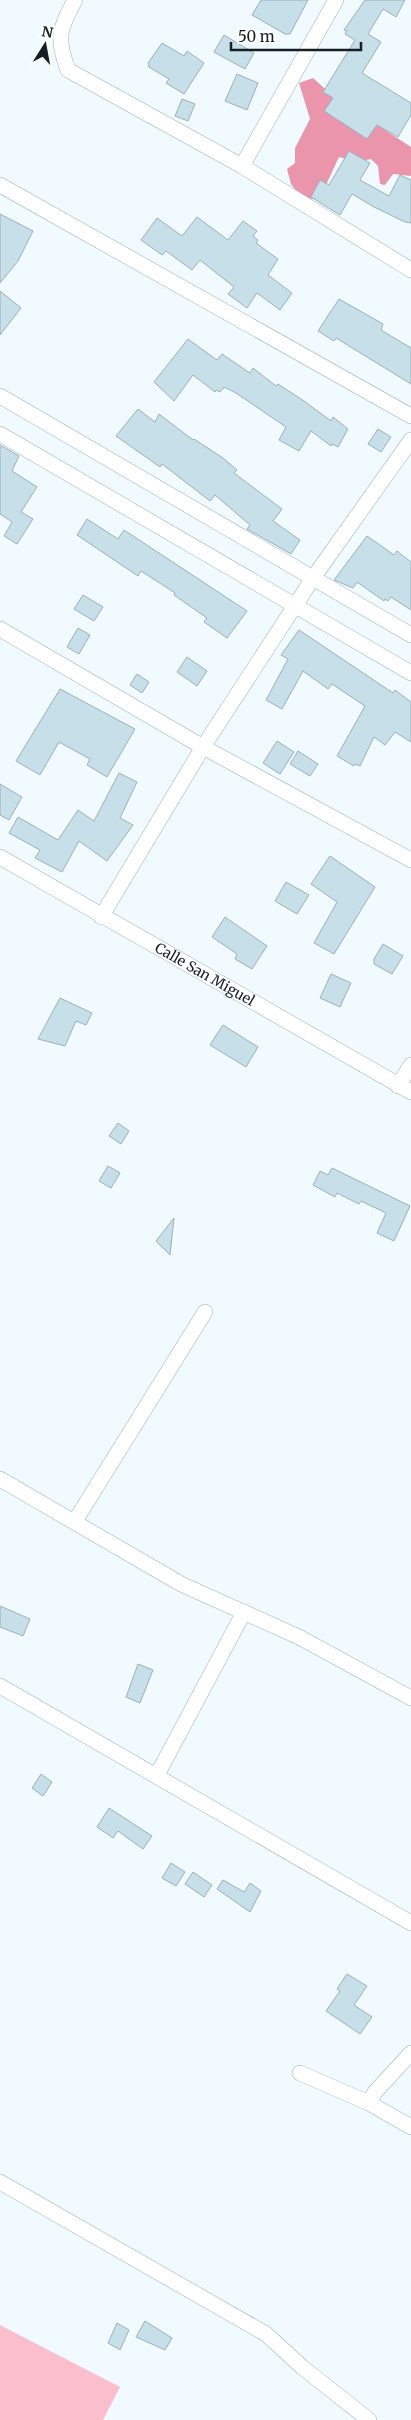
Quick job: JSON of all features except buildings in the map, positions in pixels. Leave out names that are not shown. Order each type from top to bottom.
[{"type":"street","points":[[74,0],[63,24],[59,43],[68,70],[242,166],[411,270]]},
{"type":"street","points":[[242,166],[336,0]]},
{"type":"street","points":[[0,184],[411,416]]},
{"type":"street","points":[[0,396],[411,634]]},
{"type":"street","points":[[0,434],[411,673]]},
{"type":"street","points":[[101,916],[204,747],[313,578],[411,440]]},
{"type":"street","points":[[0,629],[204,747],[411,860]]},
{"type":"street","name":"Calle San Miguel","points":[[0,857],[405,1089]]},
{"type":"street","points":[[405,1089],[411,1065]]},
{"type":"street","points":[[75,1522],[205,1312]]},
{"type":"street","points":[[0,1478],[181,1584],[299,1637],[411,1698]]},
{"type":"street","points":[[157,1775],[244,1612]]},
{"type":"street","points":[[0,1686],[411,1922]]},
{"type":"street","points":[[369,2103],[375,2092],[411,2053]]},
{"type":"street","points":[[300,2073],[369,2103],[411,2127]]},
{"type":"street","points":[[0,2182],[266,2334],[302,2367],[369,2420]]},
{"type":"shaded area","points":[[313,78],[333,96],[411,147],[411,176],[393,174],[385,185],[380,184],[378,166],[371,159],[357,162],[339,157],[319,200],[301,197],[291,184],[287,169],[295,163],[295,148],[310,119],[299,83]]},
{"type":"shaded area","points":[[0,2325],[120,2387],[103,2420],[0,2420]]}]
